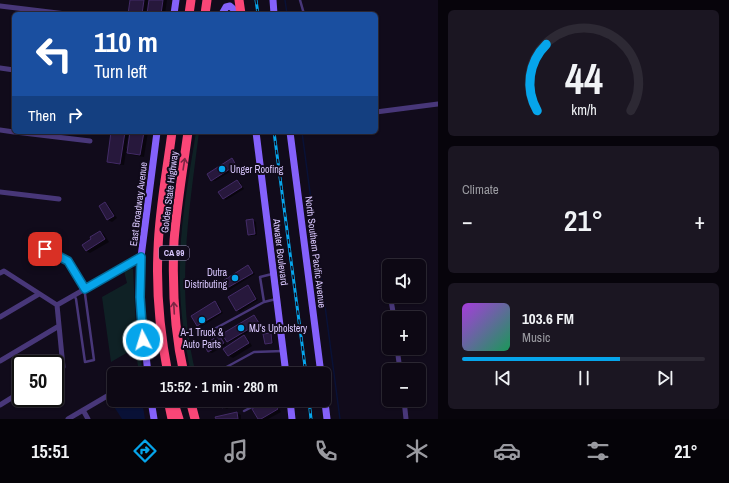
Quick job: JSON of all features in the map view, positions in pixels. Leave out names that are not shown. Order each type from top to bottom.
[{"type":"highway","points":[[189,12],[191,0]]},
{"type":"highway","points":[[205,12],[207,0]]},
{"type":"highway","points":[[239,0],[240,12]]},
{"type":"highway","name":"Golden State Highway","points":[[167,367],[161,337],[158,298],[158,249],[172,134]]},
{"type":"highway","name":"Golden State Highway","points":[[183,367],[177,338],[173,284],[174,240],[188,134]]},
{"type":"highway","points":[[161,337],[163,367]]},
{"type":"highway","points":[[169,407],[172,419]]},
{"type":"highway","points":[[175,407],[179,419]]},
{"type":"highway","points":[[192,407],[195,419]]},
{"type":"main road","points":[[174,12],[176,0]]},
{"type":"main road","points":[[273,0],[274,12]]},
{"type":"main road","points":[[223,12],[226,7],[230,6],[238,12]]},
{"type":"main road","name":"East Broadway Avenue","points":[[146,367],[141,307],[141,257],[157,134]]},
{"type":"main road","name":"Atwater Boulevard","points":[[256,134],[285,367]]},
{"type":"main road","name":"North Southern Pacific Avenue","points":[[290,134],[320,367]]},
{"type":"main road","points":[[152,407],[154,419]]},
{"type":"main road","points":[[291,407],[292,419]]},
{"type":"main road","points":[[326,407],[327,419]]},
{"type":"street","points":[[1,0],[0,7],[47,12]]},
{"type":"street","points":[[0,68],[12,70]]},
{"type":"street","points":[[378,112],[438,104]]},
{"type":"street","points":[[0,130],[12,132]]},
{"type":"street","points":[[31,134],[90,141]]},
{"type":"street","points":[[0,192],[59,199]]},
{"type":"street","points":[[57,305],[141,257]]},
{"type":"street","points":[[0,273],[4,271],[57,305]]},
{"type":"street","points":[[0,316],[39,294]]},
{"type":"street","points":[[57,305],[63,355]]},
{"type":"street","points":[[0,361],[59,326]]},
{"type":"street","points":[[68,419],[107,396]]},
{"type":"street","points":[[0,405],[12,398]]},
{"type":"street","points":[[405,407],[406,419]]},
{"type":"street","points":[[83,410],[88,419]]},
{"type":"lane","points":[[300,0],[303,12]]},
{"type":"lane","points":[[45,249],[68,261],[84,289],[94,360],[85,362],[76,299],[74,295]]},
{"type":"lane","points":[[264,302],[260,277],[273,273]]},
{"type":"lane","points":[[205,334],[264,302],[277,298]]},
{"type":"lane","points":[[226,367],[254,352],[283,351]]},
{"type":"lane","points":[[244,411],[252,407]]},
{"type":"shaded area","points":[[196,134],[199,134],[188,223],[185,283],[186,313],[195,367],[190,367],[182,321],[180,295],[180,251],[183,217]]},
{"type":"shaded area","points":[[130,268],[133,269],[137,346],[139,345],[142,367],[138,367],[135,348],[111,362],[102,297],[127,283],[124,271]]},
{"type":"water","points":[[114,407],[143,407],[145,419],[122,419]]},
{"type":"building","points":[[130,0],[144,0],[142,12],[128,12]]},
{"type":"building","points":[[149,0],[163,0],[161,12],[147,12]]},
{"type":"building","points":[[111,134],[125,134],[120,164],[107,162]]},
{"type":"building","points":[[130,134],[144,134],[140,155],[127,153]]},
{"type":"building","name":"Unger Roofing","points":[[232,158],[236,165],[211,181],[207,174]]},
{"type":"building","points":[[237,180],[242,187],[223,199],[218,192]]},
{"type":"building","points":[[105,202],[114,216],[107,220],[99,206]]},
{"type":"building","points":[[253,219],[255,234],[248,235],[246,220]]},
{"type":"building","points":[[100,231],[105,239],[86,251],[82,245],[91,239],[90,237]]},
{"type":"building","name":"Dutra Distributing","points":[[248,265],[253,273],[222,291],[218,284]]},
{"type":"building","points":[[248,285],[256,299],[236,311],[228,297]]},
{"type":"building","points":[[215,301],[221,312],[197,326],[191,316]]},
{"type":"building","name":"MJ's Upholstery","points":[[254,315],[259,323],[227,342],[222,334]]},
{"type":"building","points":[[271,333],[272,343],[265,344],[263,334]]},
{"type":"building","points":[[219,335],[224,343],[208,352],[204,345]]},
{"type":"building","points":[[244,335],[249,343],[228,356],[223,349]]},
{"type":"building","points":[[255,407],[277,407],[278,409],[261,419],[258,419],[252,409]]},
{"type":"building","points":[[237,412],[238,419],[216,419],[215,417]]},
{"type":"waterway","points":[[285,0],[287,12]]},
{"type":"waterway","points":[[302,134],[340,419]]},
{"type":"railway","points":[[256,0],[258,12]]},
{"type":"railway","points":[[274,134],[305,367]]},
{"type":"railway","points":[[310,407],[311,419]]},
{"type":"place","name":"Unger Roofing","points":[[222,169]]},
{"type":"place","name":"Dutra Distributing","points":[[235,278]]},
{"type":"place","name":"A-1 Truck & Auto Parts","points":[[202,320]]},
{"type":"place","name":"MJ's Upholstery","points":[[241,328]]},
{"type":"route","points":[[45,249],[68,261],[85,289],[141,257],[140,297],[143,340]]}]
